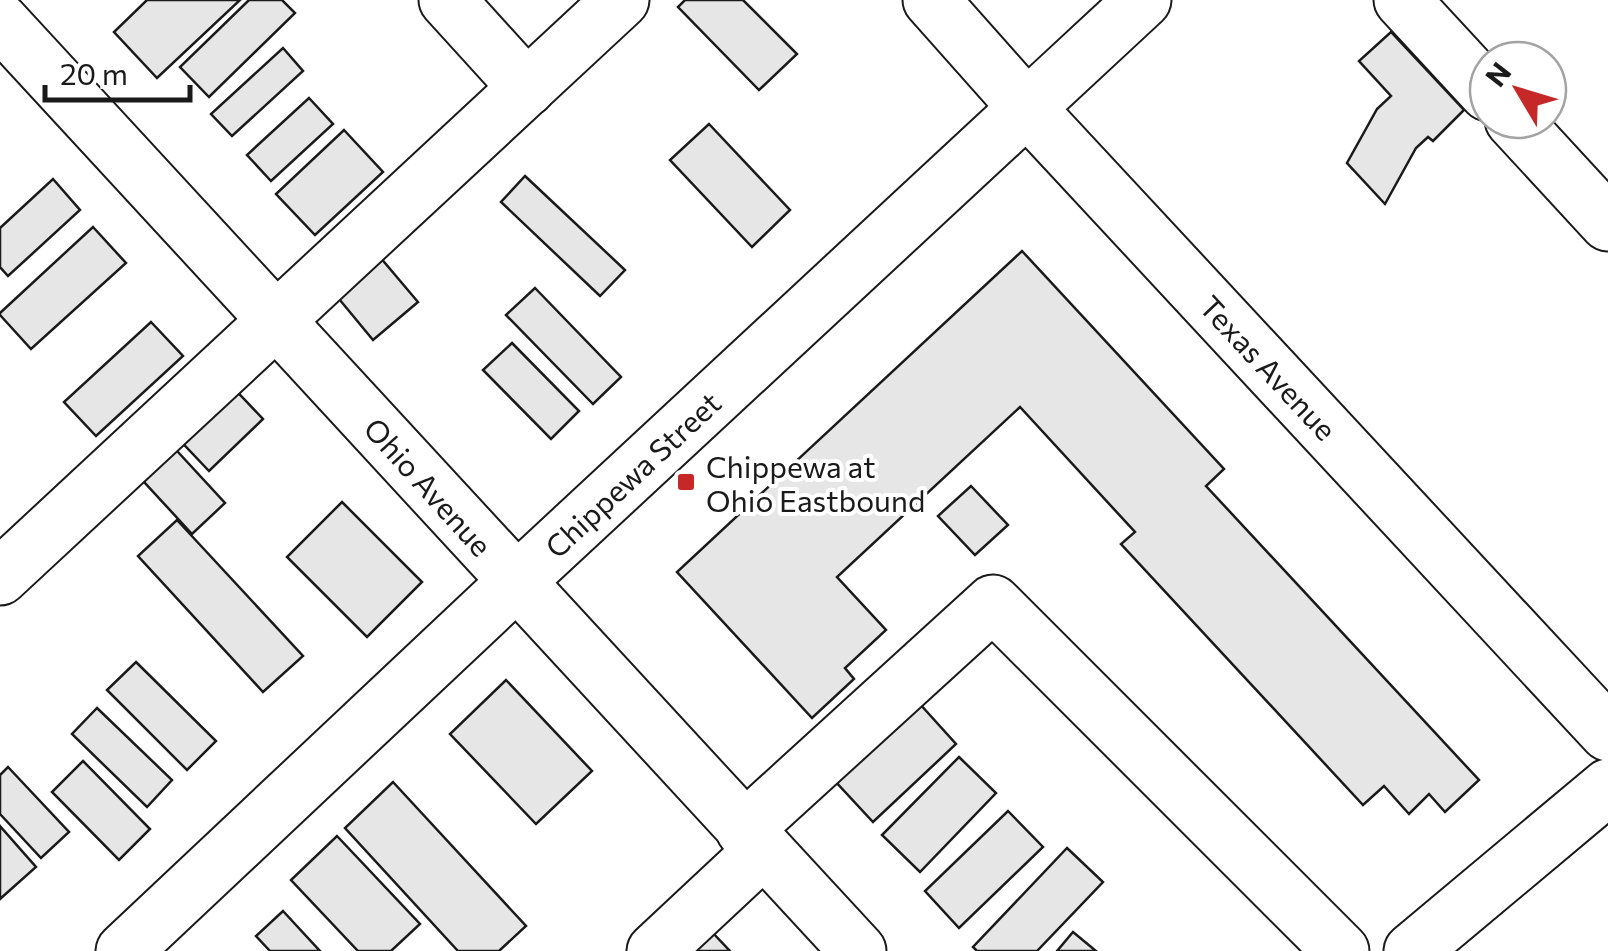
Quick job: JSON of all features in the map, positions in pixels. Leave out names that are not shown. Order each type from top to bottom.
[{"type":"street","points":[[447,0],[527,88]]},
{"type":"street","points":[[2,572],[621,0]]},
{"type":"street","name":"Texas Avenue","points":[[932,0],[1608,733]]},
{"type":"street","name":"Chippewa Street","points":[[124,951],[1143,0]]},
{"type":"street","points":[[1402,0],[1468,71]]},
{"type":"street","name":"Ohio Avenue","points":[[0,20],[858,951]]},
{"type":"street","points":[[1531,140],[1608,223]]},
{"type":"street","points":[[655,951],[753,840],[993,603],[1340,951]]},
{"type":"street","points":[[1412,951],[1608,787]]},
{"type":"building","points":[[147,0],[240,0],[157,78],[114,32]]},
{"type":"building","points":[[249,0],[282,0],[295,13],[209,97],[180,67]]},
{"type":"building","points":[[685,0],[743,0],[797,54],[759,90],[678,7]]},
{"type":"building","points":[[1391,32],[1464,110],[1433,141],[1428,137],[1416,148],[1385,204],[1347,163],[1377,109],[1391,96],[1359,61]]},
{"type":"building","points":[[283,48],[303,71],[232,136],[211,114]]},
{"type":"building","points":[[309,98],[333,124],[271,181],[247,155]]},
{"type":"building","points":[[709,124],[790,210],[752,247],[670,160]]},
{"type":"building","points":[[344,130],[383,172],[315,235],[276,194]]},
{"type":"building","points":[[525,176],[625,270],[600,296],[501,202]]},
{"type":"building","points":[[53,179],[80,210],[8,276],[0,267],[0,228]]},
{"type":"building","points":[[93,227],[126,263],[31,349],[0,313]]},
{"type":"building","points":[[374,250],[418,302],[373,340],[330,288]]},
{"type":"building","points":[[1022,251],[1224,469],[1206,486],[1479,780],[1445,812],[1429,794],[1409,814],[1384,786],[1363,805],[1121,544],[1135,532],[1020,407],[837,577],[886,630],[845,668],[854,679],[812,718],[677,572]]},
{"type":"building","points":[[535,288],[621,377],[593,404],[506,315]]},
{"type":"building","points":[[151,322],[183,356],[96,436],[64,402]]},
{"type":"building","points":[[512,343],[579,411],[551,439],[483,370]]},
{"type":"building","points":[[227,381],[263,419],[209,471],[173,433]]},
{"type":"building","points":[[166,439],[225,503],[192,534],[133,470]]},
{"type":"building","points":[[971,486],[1008,525],[975,555],[938,516]]},
{"type":"building","points":[[342,502],[422,582],[367,637],[287,557]]},
{"type":"building","points":[[177,520],[303,656],[263,692],[138,556]]},
{"type":"building","points":[[136,662],[216,741],[187,770],[107,690]]},
{"type":"building","points":[[506,680],[592,771],[536,824],[450,734]]},
{"type":"building","points":[[919,703],[956,744],[873,822],[835,781]]},
{"type":"building","points":[[97,708],[172,780],[147,807],[72,734]]},
{"type":"building","points":[[959,757],[996,793],[920,872],[882,835]]},
{"type":"building","points":[[83,761],[150,829],[119,860],[52,792]]},
{"type":"building","points":[[8,767],[69,832],[41,858],[0,814],[0,775]]},
{"type":"building","points":[[393,782],[526,926],[499,951],[458,951],[345,828]]},
{"type":"building","points":[[1008,811],[1043,847],[959,928],[925,891]]},
{"type":"building","points":[[0,826],[36,867],[0,899]]},
{"type":"building","points":[[337,836],[420,924],[391,951],[358,951],[291,880]]},
{"type":"building","points":[[1067,848],[1103,882],[1037,951],[977,951],[973,947]]},
{"type":"building","points":[[283,911],[320,951],[270,951],[256,936]]},
{"type":"building","points":[[711,931],[730,951],[691,951]]},
{"type":"building","points":[[1073,932],[1096,951],[1057,951]]},
{"type":"place","name":"Chippewa at Ohio Eastbound","points":[[686,482]]}]
